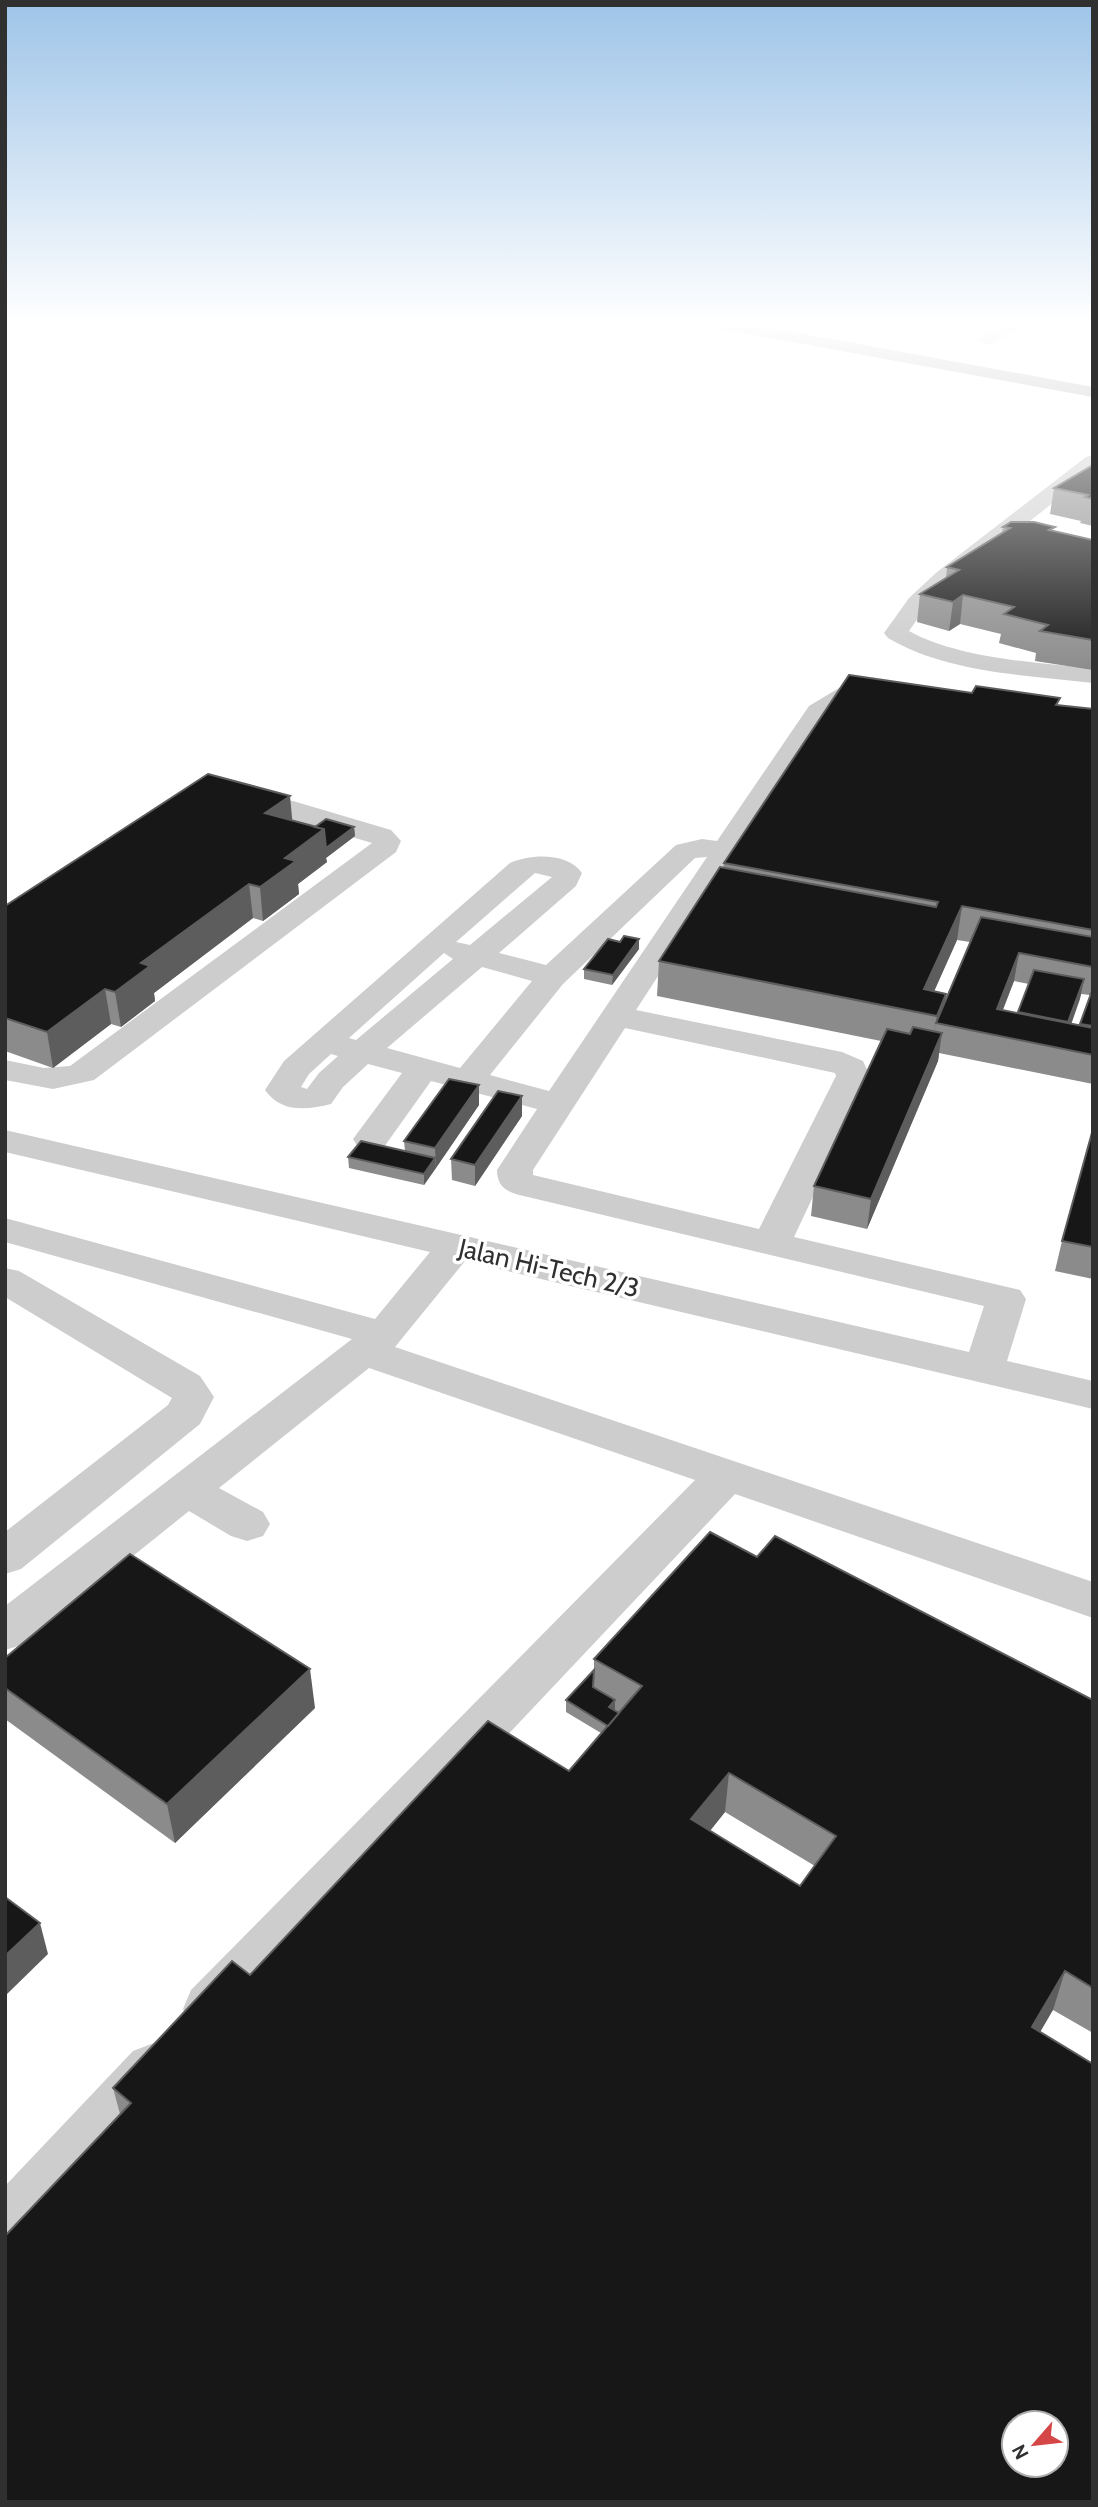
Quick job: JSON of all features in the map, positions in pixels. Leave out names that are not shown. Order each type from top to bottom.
[{"type":"street","points":[[1093,461],[1016,536],[981,548],[907,612],[896,633],[920,646],[1093,676]]},
{"type":"street","points":[[912,692],[873,689],[849,692],[831,699],[818,711],[515,1170],[515,1180],[528,1186],[1006,1298],[985,1370]]},
{"type":"street","points":[[5,1070],[48,1079],[69,1079],[82,1073],[386,846],[387,841],[381,836],[283,807],[244,800],[218,801]]},
{"type":"street","points":[[468,1080],[552,977],[686,851],[702,848],[727,852]]},
{"type":"street","points":[[532,864],[546,865],[567,873],[566,880],[362,1052],[331,1080],[319,1097],[303,1101],[290,1097],[282,1090],[296,1068],[436,944],[520,869],[532,864]]},
{"type":"street","points":[[436,944],[552,977]]},
{"type":"street","points":[[616,1016],[842,1062],[851,1068],[853,1076],[771,1244]]},
{"type":"street","points":[[326,1042],[558,1104]]},
{"type":"street","points":[[371,1139],[423,1068]]},
{"type":"street","name":"Jalan Hi-Tech 2/3","points":[[5,1141],[1093,1395]]},
{"type":"street","points":[[8,1235],[374,1343],[728,1474],[1093,1600]]},
{"type":"street","points":[[5,1632],[374,1343],[456,1246]]},
{"type":"street","points":[[5,1280],[186,1386],[193,1397],[185,1414],[5,1557]]},
{"type":"street","points":[[5,2231],[279,1937],[728,1474]]},
{"type":"street","points":[[186,1489],[247,1524]]},
{"type":"building","points":[[1093,465],[1093,499],[1085,497],[1088,495],[1054,488]]},
{"type":"building","points":[[1011,522],[1034,522],[1055,527],[1049,530],[1093,540],[1093,640],[1040,631],[1048,625],[1004,614],[1014,607],[963,595],[953,602],[920,594],[959,570],[947,567],[1010,528],[1003,527]]},
{"type":"building","points":[[849,675],[972,693],[976,686],[1060,698],[1056,705],[1093,709],[1093,930],[962,906],[924,989],[946,994],[937,1016],[659,961],[720,867],[936,907],[938,902],[724,863]]},
{"type":"building","points":[[208,774],[290,796],[265,813],[324,829],[285,858],[296,861],[260,887],[249,884],[141,963],[150,966],[115,992],[105,989],[47,1032],[5,1018],[5,906]]},
{"type":"building","points":[[326,819],[354,827],[326,848],[324,829],[315,827]]},
{"type":"building","points":[[981,917],[1093,937],[1093,967],[1019,953],[997,1009],[1093,1028],[1093,1055],[936,1023]]},
{"type":"building","points":[[624,936],[639,939],[613,975],[584,969],[608,939],[620,942]]},
{"type":"building","points":[[1034,970],[1084,979],[1068,1022],[1018,1012]]},
{"type":"building","points":[[1093,988],[1093,1026],[1080,1024]]},
{"type":"building","points":[[913,1027],[942,1033],[871,1199],[814,1186],[887,1029],[910,1034]]},
{"type":"building","points":[[449,1079],[479,1085],[435,1148],[404,1141]]},
{"type":"building","points":[[498,1091],[522,1096],[475,1165],[451,1159]]},
{"type":"building","points":[[1093,1129],[1093,1247],[1062,1241]]},
{"type":"building","points":[[361,1141],[435,1158],[424,1174],[348,1157]]},
{"type":"building","points":[[710,1532],[757,1557],[775,1536],[1093,1700],[1093,1988],[1065,1971],[1032,2027],[1093,2064],[1093,2502],[5,2502],[5,2236],[131,2103],[113,2088],[232,1961],[250,1975],[488,1721],[569,1771],[642,1686],[594,1659]],"holes":[[[729,1773],[836,1836],[800,1886],[691,1819]]]},
{"type":"building","points":[[130,1554],[310,1669],[167,1804],[5,1688],[5,1658]]},
{"type":"building","points":[[594,1670],[593,1687],[615,1700],[609,1707],[619,1713],[608,1726],[566,1700]]},
{"type":"building","points":[[5,1897],[40,1923],[5,1956]]}]
